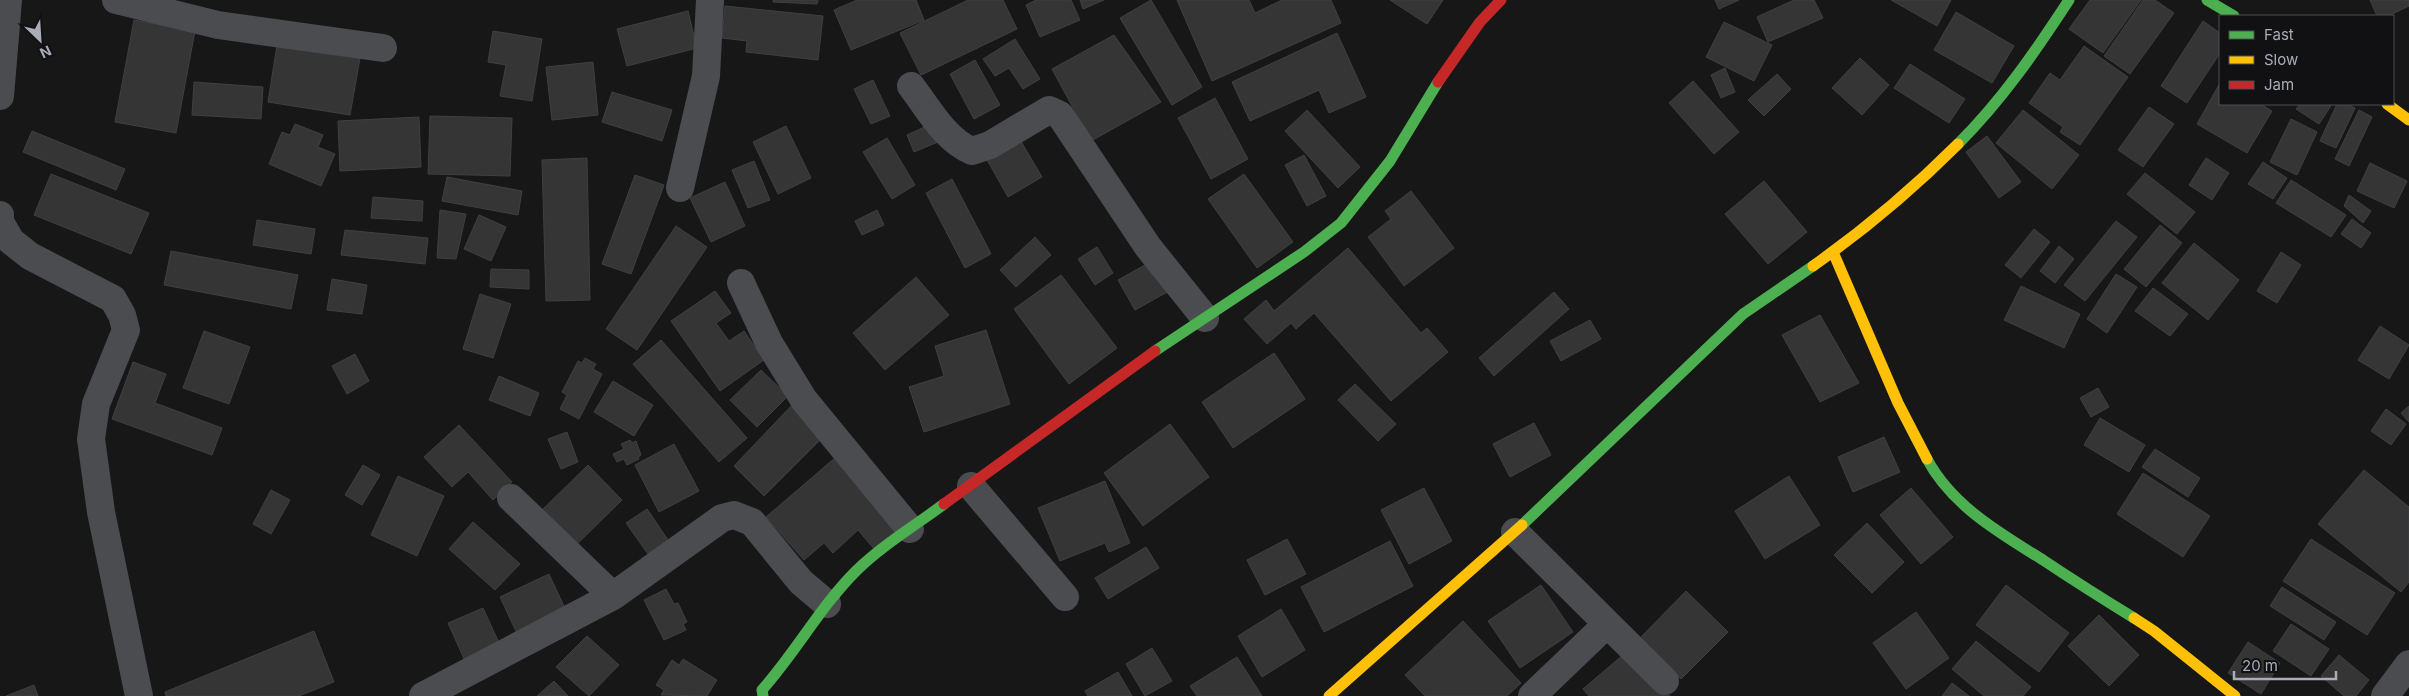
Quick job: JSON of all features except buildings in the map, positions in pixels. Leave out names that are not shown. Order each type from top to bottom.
[{"type":"street","points":[[0,96],[8,0]]},
{"type":"street","points":[[116,0],[218,25],[383,48]]},
{"type":"street","points":[[680,188],[706,76],[710,0]]},
{"type":"street","points":[[764,696],[762,690],[785,664],[827,604],[857,570],[910,529],[1158,349],[1304,252],[1342,223],[1390,161],[1446,69],[1480,22],[1501,0]]},
{"type":"street","points":[[1329,696],[1515,532],[1743,314],[1833,252],[1928,174],[1989,113],[2026,66],[2069,0]]},
{"type":"street","points":[[2207,0],[2232,15]]},
{"type":"street","points":[[911,86],[959,146],[972,151],[990,145],[1049,110],[1060,115],[1148,247],[1205,318]]},
{"type":"street","points":[[2388,105],[2409,120]]},
{"type":"street","points":[[0,215],[0,222],[11,241],[30,256],[113,299],[122,315],[126,330],[96,404],[91,439],[101,512],[140,696]]},
{"type":"street","points":[[1833,252],[1898,403],[1934,472],[1947,488],[1980,520],[2154,631],[2235,696]]},
{"type":"street","points":[[741,283],[769,344],[804,400],[910,529]]},
{"type":"street","points":[[971,486],[1065,597]]},
{"type":"street","points":[[511,498],[613,596]]},
{"type":"street","points":[[423,696],[613,596],[722,518],[734,515],[752,522],[801,582],[827,604]]},
{"type":"street","points":[[1515,532],[1665,681]]},
{"type":"street","points":[[1532,696],[1607,624]]},
{"type":"street","points":[[2385,696],[2409,664]]},
{"type":"traffic: fast","points":[[1958,144],[2017,75],[2069,0]]},
{"type":"traffic: fast","points":[[2207,0],[2232,15]]},
{"type":"traffic: fast","points":[[1155,351],[1304,252],[1341,223],[1390,161],[1438,82]]},
{"type":"traffic: fast","points":[[1522,525],[1743,314],[1813,266]]},
{"type":"traffic: fast","points":[[1927,459],[1937,476],[1950,491],[1978,517],[2134,618]]},
{"type":"traffic: fast","points":[[763,696],[762,690],[831,599],[856,571],[887,544],[944,504]]},
{"type":"traffic: slow","points":[[2388,105],[2409,120]]},
{"type":"traffic: slow","points":[[1813,266],[1888,208],[1958,144]]},
{"type":"traffic: slow","points":[[1833,252],[1898,403],[1927,459]]},
{"type":"traffic: slow","points":[[1329,696],[1522,525]]},
{"type":"traffic: slow","points":[[2134,618],[2154,631],[2235,696]]},
{"type":"traffic: jam","points":[[1438,82],[1480,22],[1501,0]]},
{"type":"traffic: jam","points":[[944,504],[1155,351]]}]
